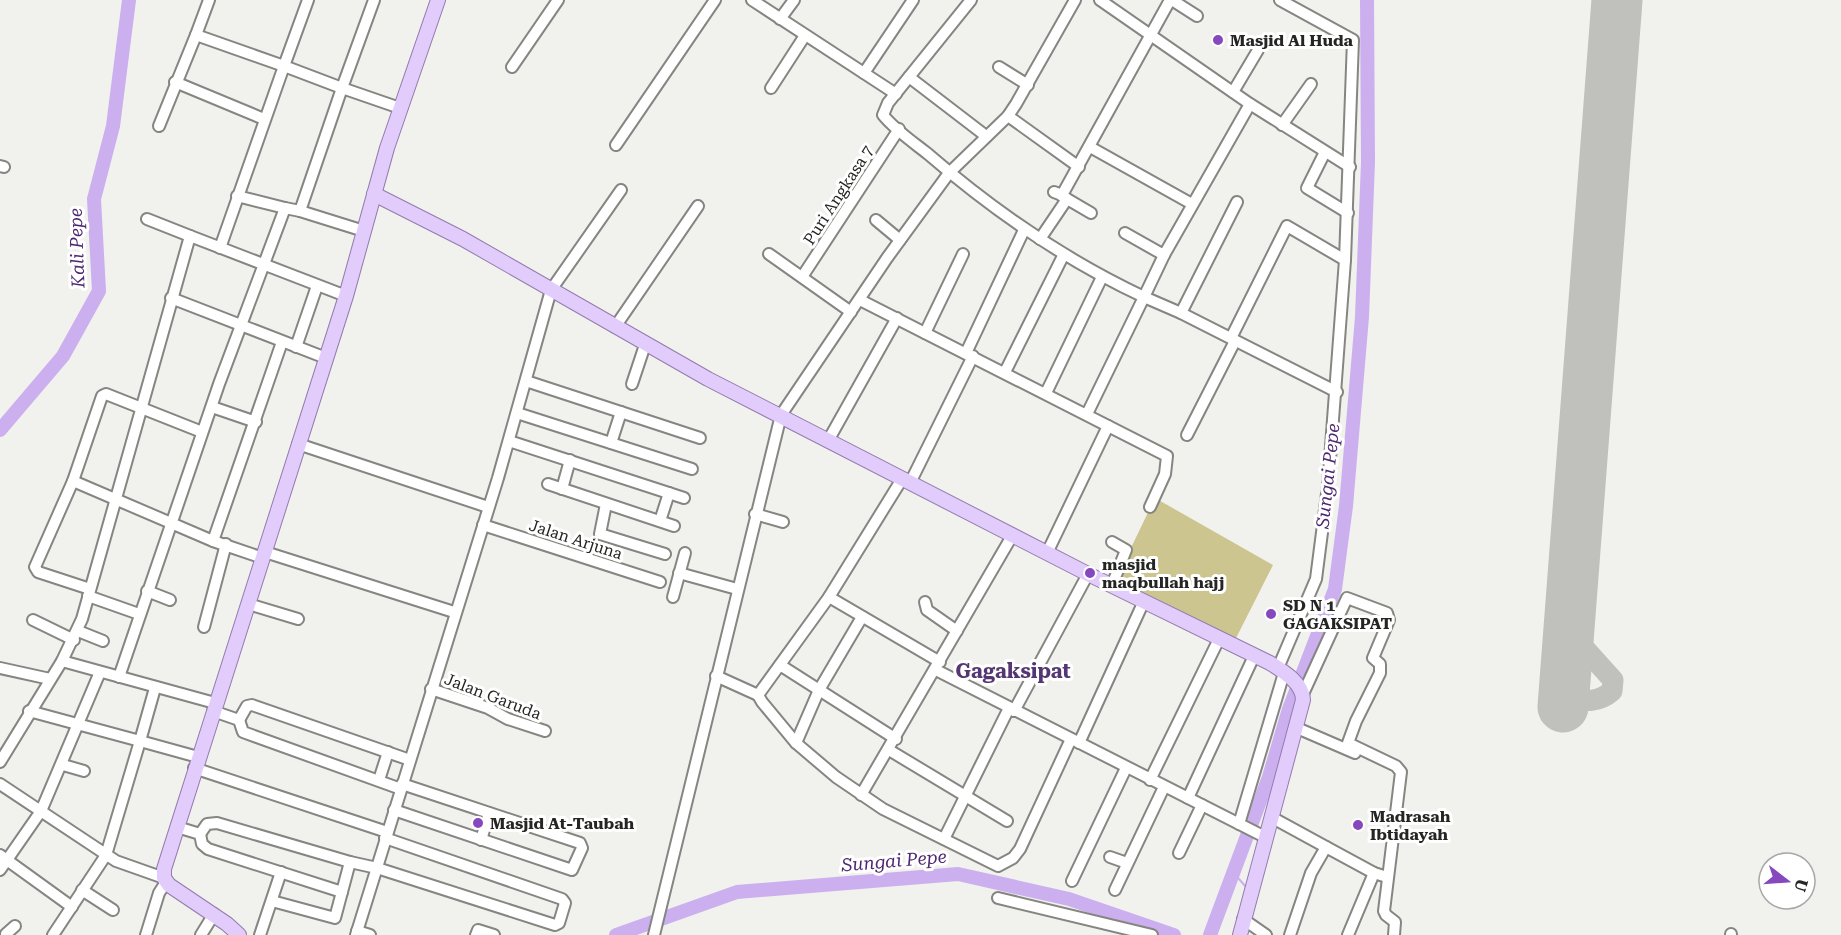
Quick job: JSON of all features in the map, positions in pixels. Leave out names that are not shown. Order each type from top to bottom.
[{"type":"main road","points":[[239,935],[214,914],[165,880],[177,827],[196,762],[346,296],[400,108],[438,0]]},
{"type":"main road","points":[[374,194],[463,239],[708,379],[829,439],[1012,536],[1283,672],[1301,690],[1297,728],[1271,817],[1261,835],[1240,935]]},
{"type":"street","points":[[159,126],[209,0]]},
{"type":"street","points":[[220,248],[308,0]]},
{"type":"street","points":[[300,212],[374,0]]},
{"type":"street","points":[[512,67],[558,0]]},
{"type":"street","points":[[616,144],[715,0]]},
{"type":"street","points":[[752,0],[804,37],[896,94]]},
{"type":"street","points":[[780,19],[794,0]]},
{"type":"street","points":[[864,73],[913,0]]},
{"type":"street","points":[[971,0],[885,107],[883,115],[949,172],[1024,230],[1040,238],[1064,256],[1102,277],[1181,313],[1337,392]]},
{"type":"street","points":[[654,935],[781,415],[949,172],[1008,116],[1028,85],[1075,0]]},
{"type":"street","points":[[1100,0],[1250,104],[1350,168]]},
{"type":"street","points":[[1040,238],[1061,195],[1079,167],[1171,0],[1197,16]]},
{"type":"street","points":[[1241,825],[1283,672],[1318,570],[1337,392],[1346,260],[1353,40],[1280,0]]},
{"type":"street","points":[[196,35],[400,108]]},
{"type":"street","points":[[771,88],[804,37]]},
{"type":"street","points":[[1233,92],[1258,50]]},
{"type":"street","points":[[999,67],[1028,85]]},
{"type":"street","points":[[909,77],[986,136]]},
{"type":"street","points":[[175,82],[264,119]]},
{"type":"street","points":[[1282,125],[1311,84]]},
{"type":"street","points":[[1087,414],[1164,255],[1250,104]]},
{"type":"street","points":[[1008,116],[1079,167]]},
{"type":"street","name":"Puri Angkasa 7","points":[[802,277],[899,129]]},
{"type":"street","points":[[1090,147],[1192,204]]},
{"type":"street","points":[[1325,152],[1307,188],[1348,213]]},
{"type":"street","points":[[370,935],[356,933],[509,441],[551,290],[621,190]]},
{"type":"street","points":[[1061,195],[1090,213]]},
{"type":"street","points":[[237,196],[364,231]]},
{"type":"street","points":[[1181,313],[1238,202]]},
{"type":"street","points":[[615,327],[698,206]]},
{"type":"street","points":[[119,677],[202,432],[285,208]]},
{"type":"street","points":[[147,219],[346,296]]},
{"type":"street","points":[[876,220],[900,240]]},
{"type":"street","points":[[1187,435],[1287,226],[1346,260]]},
{"type":"street","points":[[758,695],[829,597],[906,481],[969,354],[1024,230]]},
{"type":"street","points":[[1125,233],[1164,255]]},
{"type":"street","points":[[0,762],[76,635],[190,236]]},
{"type":"street","points":[[769,254],[851,312]]},
{"type":"street","points":[[925,333],[963,254]]},
{"type":"street","points":[[1005,372],[1064,256]]},
{"type":"street","points":[[1046,393],[1102,277]]},
{"type":"street","points":[[296,347],[317,286]]},
{"type":"street","points":[[171,298],[326,358]]},
{"type":"street","points":[[860,300],[1167,456],[1165,474],[1150,507]]},
{"type":"street","points":[[829,439],[897,318]]},
{"type":"street","points":[[213,540],[282,342]]},
{"type":"street","points":[[632,384],[645,345]]},
{"type":"street","points":[[526,381],[700,438]]},
{"type":"street","points":[[139,614],[35,570],[73,481],[102,396],[106,394],[142,406],[202,432]]},
{"type":"street","points":[[212,406],[256,422]]},
{"type":"street","points":[[611,442],[621,412]]},
{"type":"street","points":[[517,413],[692,469]]},
{"type":"street","points":[[1047,553],[1108,426]]},
{"type":"street","points":[[509,441],[684,498]]},
{"type":"street","points":[[298,444],[488,507]]},
{"type":"street","points":[[562,489],[570,460]]},
{"type":"street","points":[[73,481],[213,540],[454,612]]},
{"type":"street","points":[[548,484],[674,526]]},
{"type":"street","points":[[660,521],[669,493]]},
{"type":"street","points":[[606,504],[600,534],[665,554]]},
{"type":"street","points":[[755,514],[783,522]]},
{"type":"street","name":"Jalan Arjuna","points":[[483,525],[660,582]]},
{"type":"street","points":[[861,795],[896,739],[1012,536]]},
{"type":"street","points":[[1112,542],[1126,550],[1112,585]]},
{"type":"street","points":[[204,627],[226,544]]},
{"type":"street","points":[[673,597],[685,553]]},
{"type":"street","points":[[679,573],[737,589]]},
{"type":"street","points":[[944,839],[1012,710],[1088,574]]},
{"type":"street","points":[[147,591],[170,600]]},
{"type":"street","points":[[829,597],[1012,710],[1261,835]]},
{"type":"street","points":[[1301,690],[1328,645],[1347,598],[1387,613],[1389,620],[1373,658],[1382,667],[1348,743],[1396,766],[1401,772],[1384,911],[1395,922],[1394,935]]},
{"type":"street","points":[[716,676],[758,695],[796,743],[813,760],[861,795],[994,865],[1000,865],[1013,858],[1020,849],[1144,601]]},
{"type":"street","points":[[925,602],[927,610],[957,631]]},
{"type":"street","points":[[248,604],[298,619]]},
{"type":"street","points":[[796,743],[819,690],[862,617]]},
{"type":"street","points":[[33,620],[103,642]]},
{"type":"street","points":[[1150,780],[1219,639]]},
{"type":"street","points":[[1188,798],[1254,656]]},
{"type":"street","points":[[62,661],[214,707],[240,720]]},
{"type":"street","points":[[780,665],[896,739]]},
{"type":"street","points":[[0,668],[50,679]]},
{"type":"street","points":[[0,870],[4,857],[41,812],[63,765],[100,672]]},
{"type":"street","points":[[54,935],[106,855],[155,688]]},
{"type":"street","name":"Jalan Garuda","points":[[431,689],[488,708],[508,719],[545,731]]},
{"type":"street","points":[[394,810],[570,869],[575,867],[582,848],[580,843],[379,780],[243,732],[240,720],[247,706],[252,705],[410,760]]},
{"type":"street","points":[[30,711],[140,741],[562,899],[565,903],[555,925],[377,868],[217,823],[207,824],[200,834],[202,844],[208,849],[342,892]]},
{"type":"street","points":[[1297,728],[1385,766]]},
{"type":"street","points":[[889,750],[965,798],[1007,821]]},
{"type":"street","points":[[379,780],[388,752]]},
{"type":"street","points":[[63,765],[84,771]]},
{"type":"street","points":[[1071,880],[1126,768]]},
{"type":"street","points":[[0,784],[106,855],[127,866],[165,880],[147,935]]},
{"type":"street","points":[[1115,890],[1164,787]]},
{"type":"street","points":[[1179,853],[1203,805]]},
{"type":"street","points":[[481,840],[489,813]]},
{"type":"street","points":[[1271,817],[1374,873],[1387,877]]},
{"type":"street","points":[[177,827],[200,834]]},
{"type":"street","points":[[1290,935],[1311,873],[1326,847]]},
{"type":"street","points":[[4,857],[72,907]]},
{"type":"street","points":[[1110,857],[1127,863]]},
{"type":"street","points":[[272,901],[335,918],[350,862]]},
{"type":"street","points":[[260,935],[281,872]]},
{"type":"street","points":[[1348,935],[1374,873]]},
{"type":"street","points":[[82,890],[113,910]]},
{"type":"street","points":[[998,898],[1152,935]]},
{"type":"street","points":[[201,935],[214,914]]},
{"type":"street","points":[[1243,919],[1266,935]]},
{"type":"street","points":[[0,929],[7,935],[15,926]]},
{"type":"street","points":[[476,935],[478,930],[494,935]]},
{"type":"shaded area","points":[[1155,498],[1273,565],[1233,644],[1114,583]]},
{"type":"waterway","name":"Kali Pepe","points":[[0,430],[63,356],[99,291],[94,199],[113,126],[129,0]]},
{"type":"waterway","name":"Sungai Pepe","points":[[1210,935],[1269,777],[1289,709],[1335,589],[1346,506],[1362,317],[1368,162],[1367,0]]},
{"type":"waterway","points":[[1232,871],[1246,887],[1245,892]]},
{"type":"waterway","name":"Sungai Pepe","points":[[616,935],[737,892],[958,874],[1069,899],[1174,935]]},
{"type":"taxiway","points":[[1567,645],[1558,661],[1557,673],[1559,683],[1565,691],[1572,697],[1582,700],[1592,700],[1612,691],[1613,680],[1577,640],[1570,614]]},
{"type":"runway","points":[[1563,707],[1617,0]]},
{"type":"place","name":"Masjid Al Huda","points":[[1218,40]]},
{"type":"place","name":"masjid maqbullah hajj","points":[[1090,573]]},
{"type":"place","name":"SD N 1 GAGAKSIPAT","points":[[1271,614]]},
{"type":"place","name":"Masjid At-Taubah","points":[[478,823]]},
{"type":"place","name":"Madrasah Ibtidayah","points":[[1358,825]]},
{"type":"district","name":"Gagaksipat","points":[[1013,671]]}]
